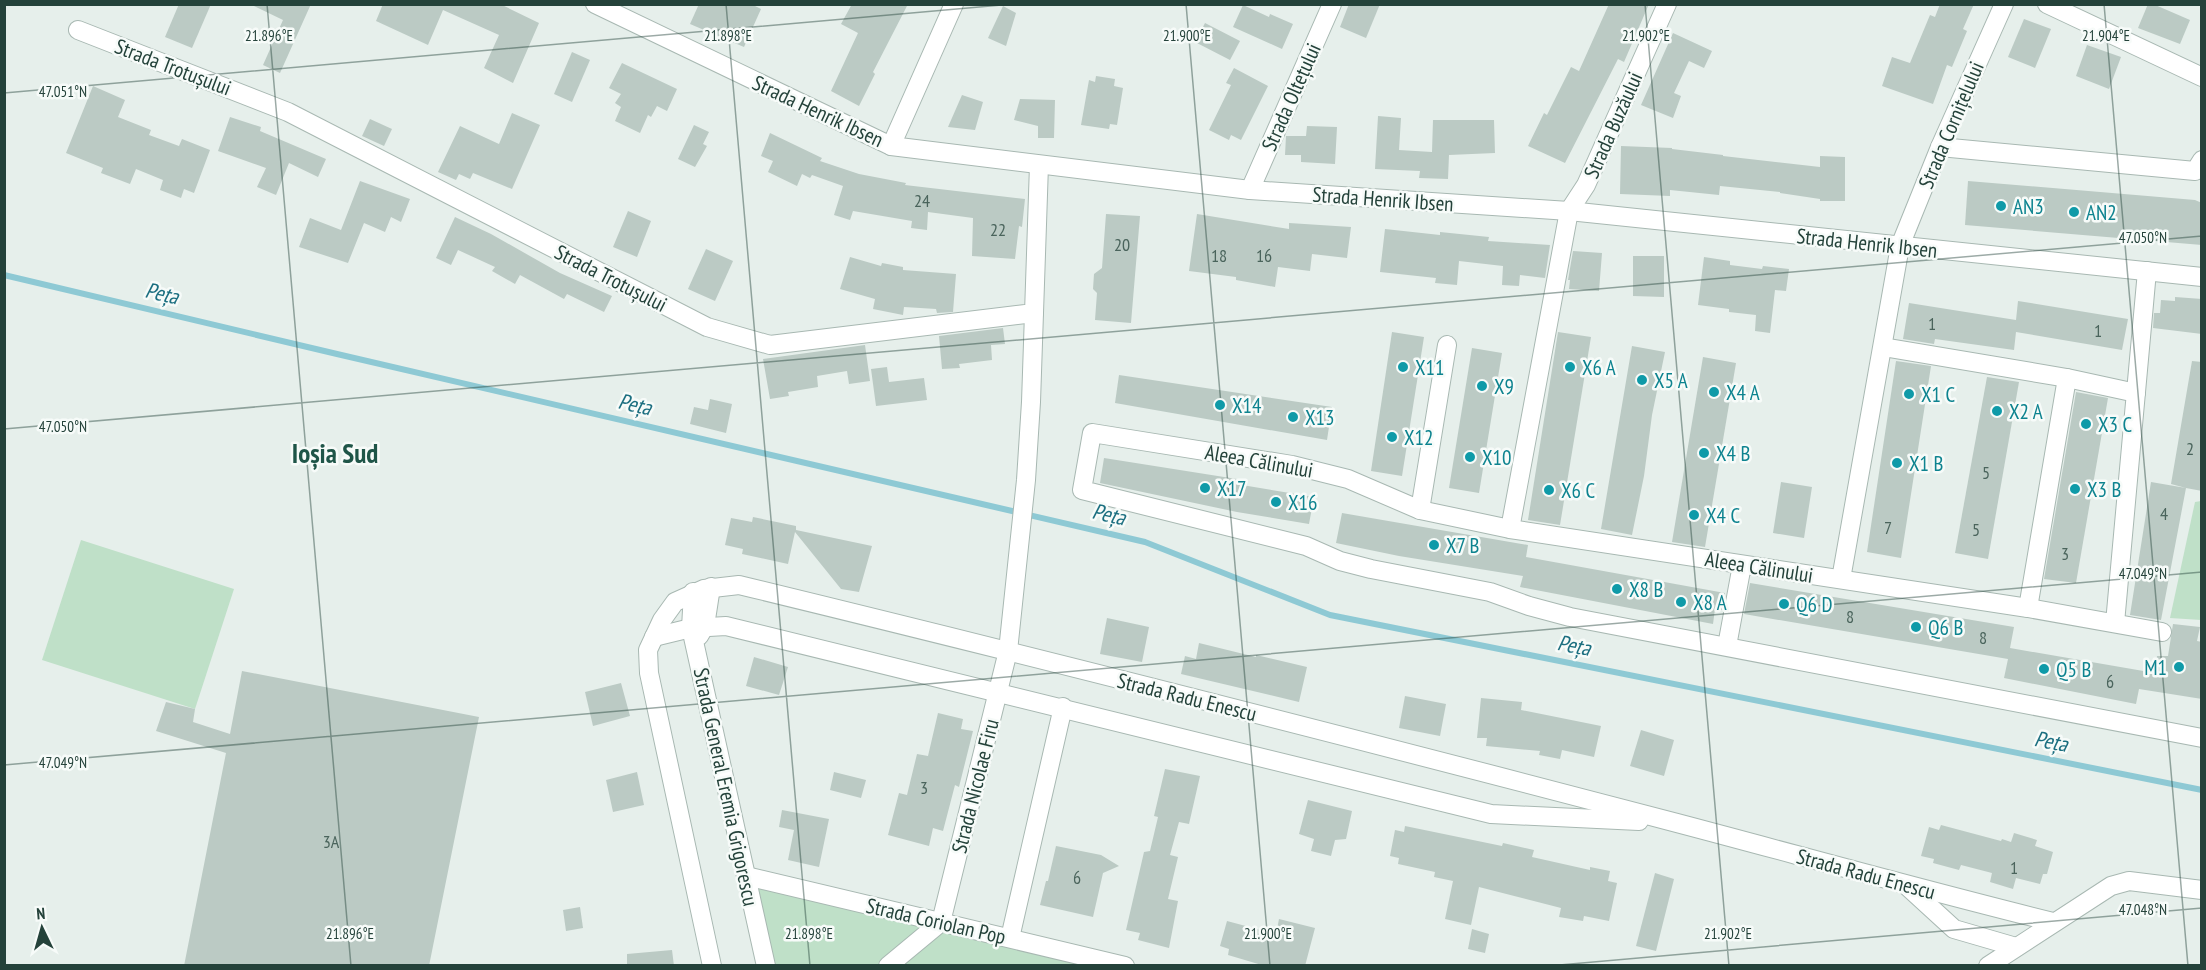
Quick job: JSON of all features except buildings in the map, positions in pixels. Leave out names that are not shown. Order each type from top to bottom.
[{"type":"street","name":"Strada Henrik Ibsen","points":[[595,4],[891,146],[1250,190],[1569,211],[2202,277]]},
{"type":"street","points":[[891,146],[954,4]]},
{"type":"street","name":"Strada Oltețului","points":[[1250,190],[1332,4]]},
{"type":"street","name":"Strada Buzăului","points":[[1569,211],[1586,185],[1667,4]]},
{"type":"street","name":"Strada Cornițelului","points":[[1841,579],[1900,246],[1940,147],[2004,4]]},
{"type":"street","points":[[2047,4],[2202,77]]},
{"type":"street","name":"Strada Trotușului","points":[[78,30],[288,112],[707,327],[770,345],[1034,314]]},
{"type":"street","points":[[1940,147],[2195,171],[2202,160]]},
{"type":"street","points":[[1034,314],[1039,165]]},
{"type":"street","points":[[1510,529],[1569,211]]},
{"type":"street","points":[[2115,623],[2147,271]]},
{"type":"street","name":"Strada Nicolae Firu","points":[[941,922],[1008,651],[1026,480],[1034,314]]},
{"type":"street","points":[[1420,510],[1447,345]]},
{"type":"street","points":[[1883,347],[2067,378],[2136,393]]},
{"type":"street","points":[[2028,608],[2067,378]]},
{"type":"street","name":"Aleea Călinului","points":[[1727,646],[1570,617],[1490,592],[1371,569],[1340,561],[1306,546],[1082,490],[1092,433],[1292,465],[1348,479],[1420,510],[1510,529],[2028,608],[2162,632]]},
{"type":"street","points":[[1742,565],[1727,646],[2202,738]]},
{"type":"street","name":"Strada Radu Enescu","points":[[693,592],[711,587],[739,585],[1008,651],[2053,922]]},
{"type":"street","name":"Strada General Eremia Grigorescu","points":[[697,632],[711,587]]},
{"type":"street","points":[[693,592],[675,602],[662,620],[648,650],[649,673],[712,966]]},
{"type":"street","name":"Strada General Eremia Grigorescu","points":[[693,592],[697,632],[766,966]]},
{"type":"street","name":"Strada Radu Enescu","points":[[654,637],[726,626],[1491,814],[1680,824]]},
{"type":"street","points":[[1010,938],[1063,707]]},
{"type":"street","name":"Strada Coriolan Pop","points":[[746,876],[1125,966]]},
{"type":"street","points":[[1988,966],[2111,886],[2129,881],[2202,890]]},
{"type":"street","points":[[1905,885],[1954,929],[2016,947]]},
{"type":"street","points":[[888,966],[941,922]]},
{"type":"green space","points":[[2201,501],[2201,620],[2170,618],[2195,502]]},
{"type":"green space","points":[[81,540],[234,589],[195,709],[42,660]]},
{"type":"green space","points":[[746,876],[1125,965],[766,965]]},
{"type":"waterway","name":"Peța","points":[[4,275],[1145,542],[1330,615],[2202,790]]},
{"type":"place","name":"AN3","points":[[2001,206]]},
{"type":"place","name":"AN2","points":[[2074,212]]},
{"type":"place","name":"X11","points":[[1403,367]]},
{"type":"place","name":"X6 A","points":[[1570,367]]},
{"type":"place","name":"X5 A","points":[[1642,380]]},
{"type":"place","name":"X9","points":[[1482,386]]},
{"type":"place","name":"X4 A","points":[[1714,392]]},
{"type":"place","name":"X1 C","points":[[1909,394]]},
{"type":"place","name":"X14","points":[[1220,405]]},
{"type":"place","name":"X2 A","points":[[1997,411]]},
{"type":"place","name":"X13","points":[[1293,417]]},
{"type":"place","name":"X3 C","points":[[2086,424]]},
{"type":"place","name":"X12","points":[[1392,437]]},
{"type":"place","name":"X4 B","points":[[1704,453]]},
{"type":"place","name":"X10","points":[[1470,457]]},
{"type":"place","name":"X1 B","points":[[1897,463]]},
{"type":"place","name":"X17","points":[[1205,488]]},
{"type":"place","name":"X3 B","points":[[2075,489]]},
{"type":"place","name":"X6 C","points":[[1549,490]]},
{"type":"place","name":"X16","points":[[1276,502]]},
{"type":"place","name":"X4 C","points":[[1694,515]]},
{"type":"place","name":"X7 B","points":[[1434,545]]},
{"type":"place","name":"X8 B","points":[[1617,589]]},
{"type":"place","name":"X8 A","points":[[1681,602]]},
{"type":"place","name":"Q6 D","points":[[1784,604]]},
{"type":"place","name":"Q6 B","points":[[1916,627]]},
{"type":"place","name":"M1","points":[[2179,667]]},
{"type":"place","name":"Q5 B","points":[[2044,669]]},
{"type":"district","name":"Ioșia Sud","points":[[335,453]]}]
